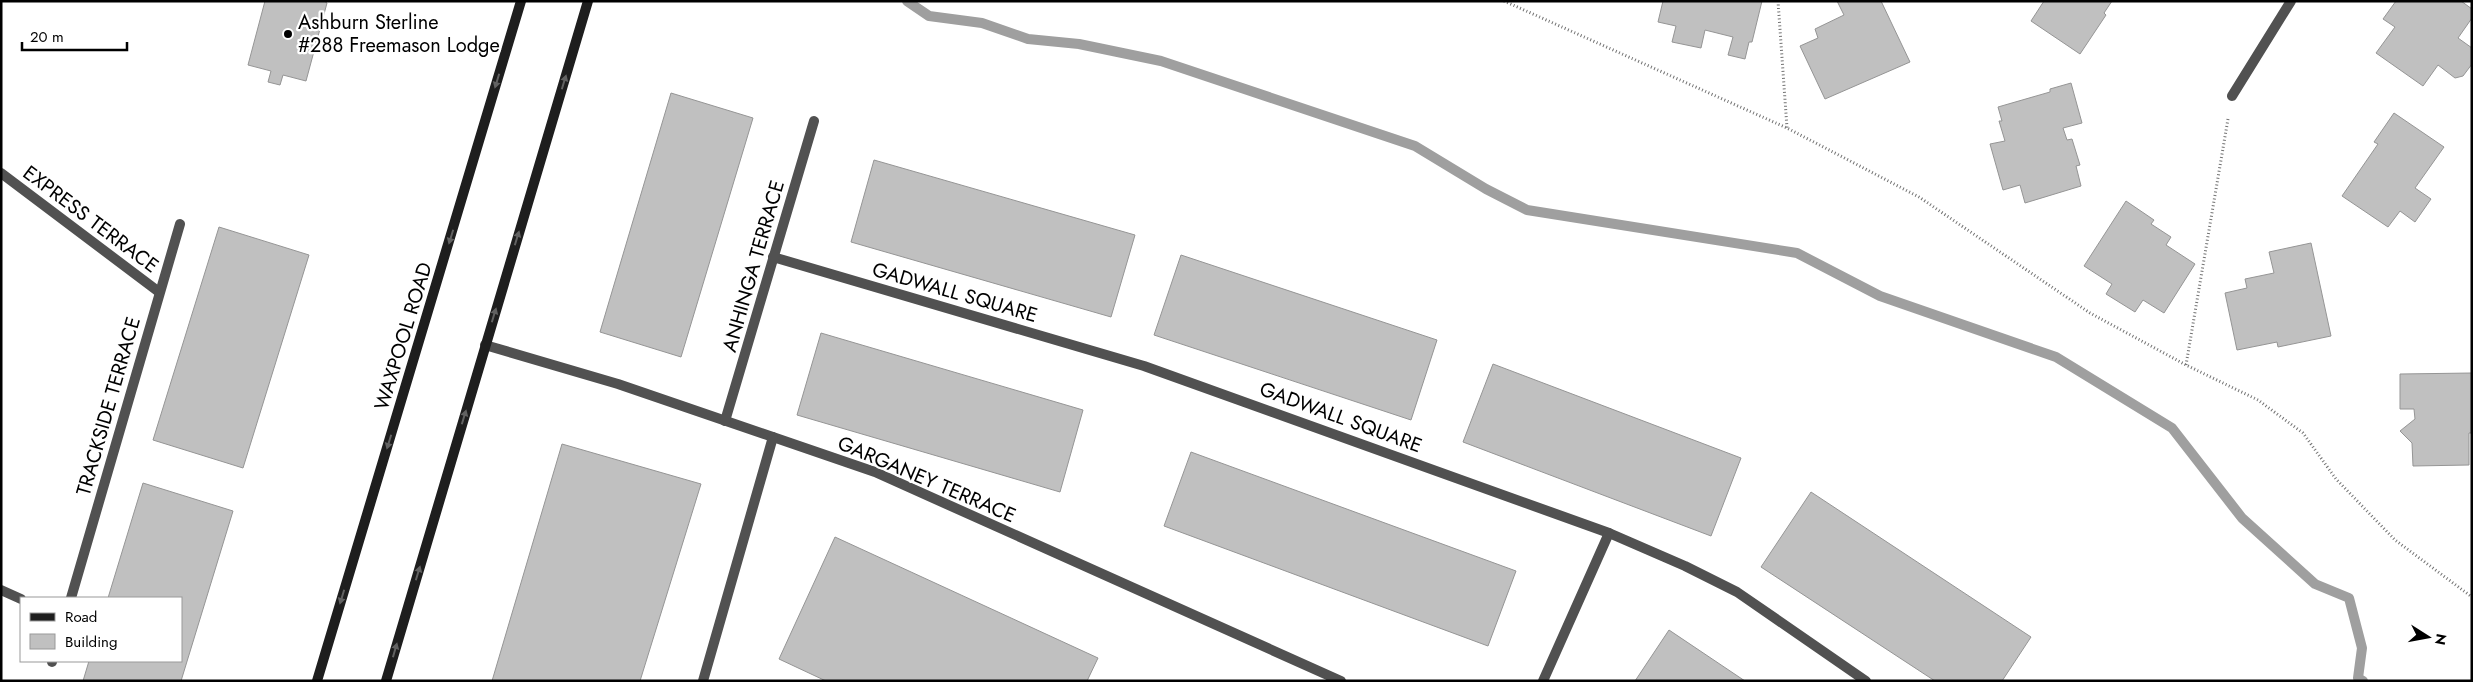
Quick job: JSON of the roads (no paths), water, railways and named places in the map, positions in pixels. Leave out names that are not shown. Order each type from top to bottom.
[{"type":"main road","name":"WAXPOOL ROAD","points":[[317,681],[521,1]]},
{"type":"main road","points":[[386,681],[588,1]]},
{"type":"street","points":[[2232,96],[2291,1]]},
{"type":"street","name":"ANHINGA TERRACE","points":[[725,421],[814,121]]},
{"type":"street","name":"EXPRESS TERRACE","points":[[1,173],[159,292]]},
{"type":"street","name":"TRACKSIDE TERRACE","points":[[71,597],[180,224]]},
{"type":"street","name":"GADWALL SQUARE","points":[[773,257],[1144,366],[1610,533],[1685,566],[1737,592],[1866,681]]},
{"type":"street","name":"GARGANEY TERRACE","points":[[485,345],[618,384],[875,472],[1341,681]]},
{"type":"street","points":[[702,681],[773,437]]},
{"type":"street","points":[[1543,681],[1610,533]]},
{"type":"street","points":[[1,590],[20,599]]},
{"type":"waterway","points":[[907,1],[929,16],[982,23],[1028,39],[1079,44],[1161,61],[1415,146],[1486,189],[1527,210],[1797,253],[1880,296],[2056,357],[2172,428],[2242,518],[2315,584],[2349,598],[2362,648],[2358,678],[2363,681]]},
{"type":"place","name":"Ashburn Sterline #288 Freemason Lodge","points":[[288,34]]}]
